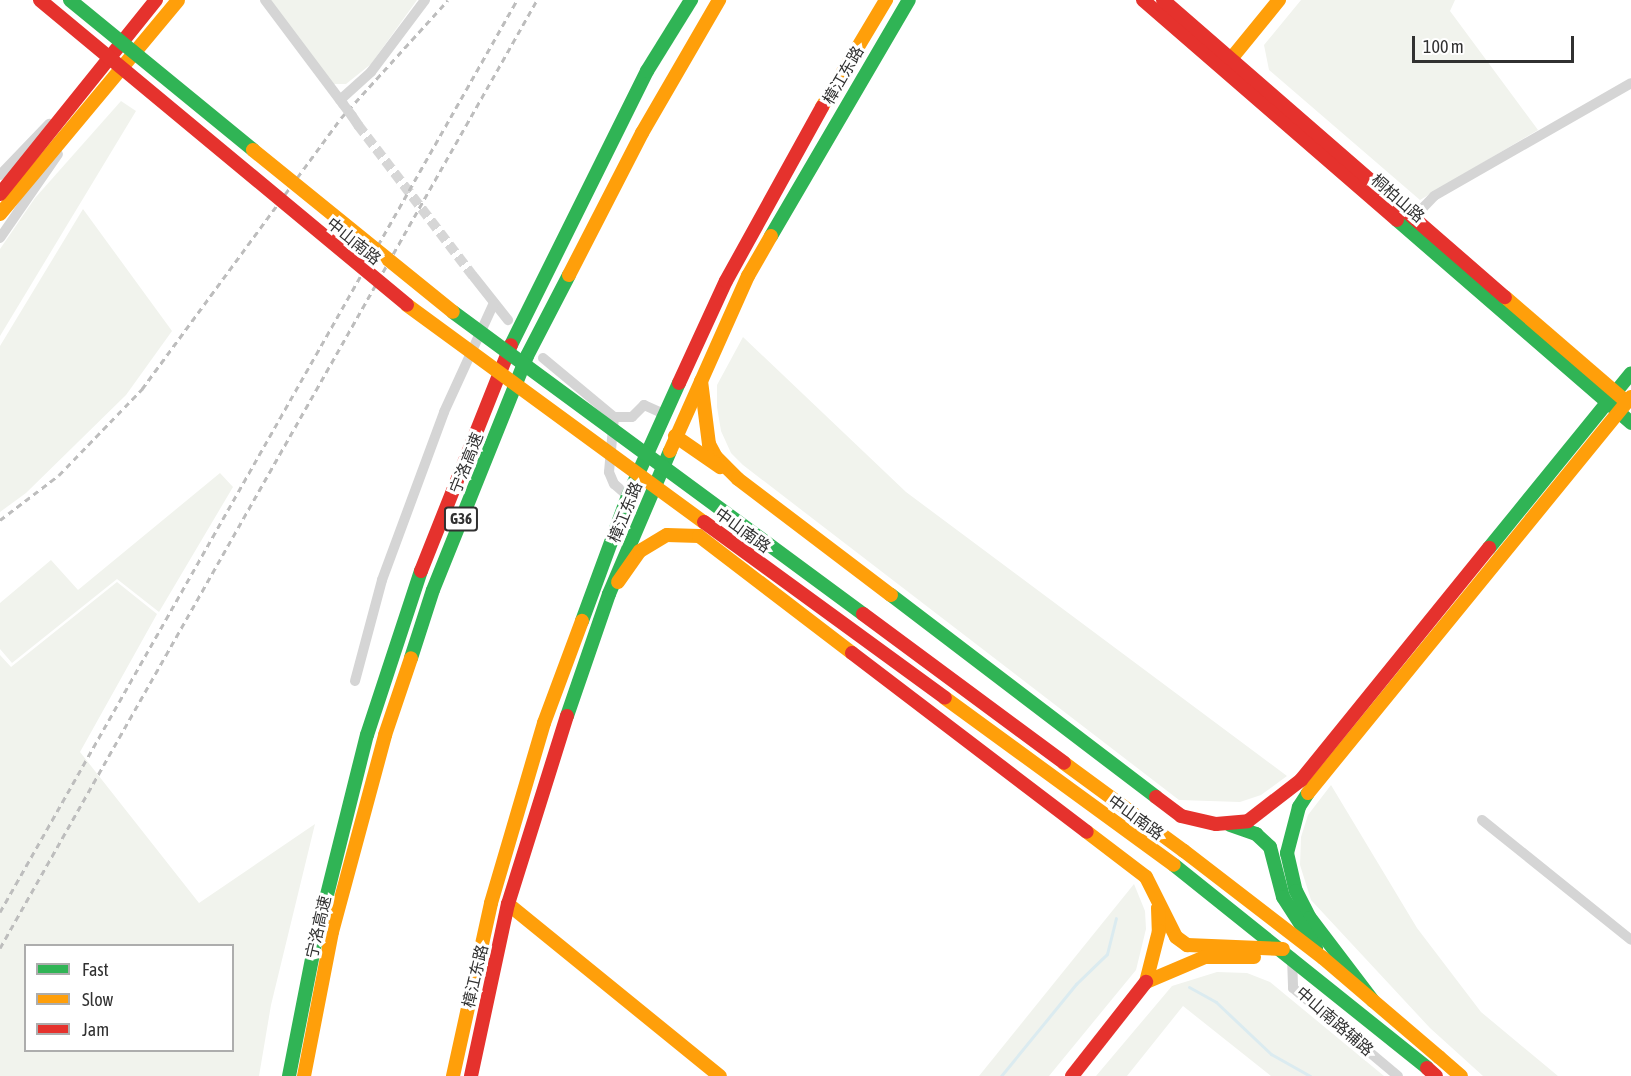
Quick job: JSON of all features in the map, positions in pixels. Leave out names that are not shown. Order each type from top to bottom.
[{"type":"main road","name":"中山南路","points":[[40,0],[400,300],[1174,865],[1287,953],[1431,1072]]},
{"type":"main road","name":"中山南路","points":[[70,0],[324,212],[453,313],[1184,851],[1323,958],[1461,1076]]},
{"type":"main road","points":[[0,214],[86,102],[156,0]]},
{"type":"main road","points":[[0,194],[178,0]]},
{"type":"main road","name":"宁洛高速","points":[[289,1076],[315,943],[367,735],[421,570],[516,332],[647,71],[691,0]]},
{"type":"main road","name":"宁洛高速","points":[[304,1076],[332,932],[385,735],[433,590],[527,356],[642,133],[719,0]]},
{"type":"main road","name":"樟江东路","points":[[453,1076],[491,903],[544,723],[628,496],[664,414],[737,261],[826,98],[886,0]]},
{"type":"main road","name":"樟江东路","points":[[471,1076],[508,904],[538,798],[609,594],[675,436],[748,276],[909,0]]},
{"type":"main road","name":"桐柏山路","points":[[1143,0],[1228,63],[1414,217],[1612,397]]},
{"type":"main road","name":"桐柏山路","points":[[1163,0],[1228,63],[1612,397],[1627,404],[1631,423]]},
{"type":"main road","points":[[1228,63],[1279,0]]},
{"type":"main road","points":[[675,436],[738,479],[1181,816],[1191,821],[1228,824],[1248,821],[1301,780],[1631,373]]},
{"type":"main road","points":[[701,380],[709,444],[716,457],[738,479]]},
{"type":"main road","points":[[1373,1000],[1310,918],[1296,891],[1287,853],[1299,807],[1310,789],[1627,404]]},
{"type":"main road","points":[[609,594],[640,551],[667,535],[699,536],[1146,877],[1176,937],[1187,945],[1287,953]]},
{"type":"main road","points":[[1228,824],[1256,834],[1269,847],[1283,897],[1323,958]]},
{"type":"main road","points":[[1072,1076],[1146,982],[1159,931],[1158,898]]},
{"type":"main road","points":[[508,904],[720,1076]]},
{"type":"main road","points":[[1146,982],[1175,967],[1205,957],[1257,957],[1287,953]]},
{"type":"street","points":[[265,0],[355,121]]},
{"type":"street","points":[[341,102],[372,72],[425,0]]},
{"type":"street","points":[[1414,217],[1434,196],[1631,83]]},
{"type":"street","points":[[0,175],[34,137],[86,102]]},
{"type":"street","points":[[0,238],[86,102]]},
{"type":"street","points":[[474,277],[508,320]]},
{"type":"street","points":[[355,681],[382,580],[444,412],[494,303]]},
{"type":"street","points":[[543,357],[614,417],[632,417],[644,405],[664,414]]},
{"type":"street","points":[[614,417],[609,472],[614,484],[628,496]]},
{"type":"street","points":[[1482,820],[1631,940]]},
{"type":"street","name":"中山南路辅路","points":[[1287,953],[1293,988],[1398,1076]]},
{"type":"shaded area","points":[[270,0],[417,0],[371,64],[346,84],[333,84]]},
{"type":"shaded area","points":[[1301,0],[1455,0],[1450,11],[1538,130],[1420,200],[1269,70],[1264,45]]},
{"type":"shaded area","points":[[121,101],[136,111],[0,336],[0,249],[35,198]]},
{"type":"shaded area","points":[[83,209],[172,331],[126,395],[26,493],[0,512],[0,346]]},
{"type":"shaded area","points":[[743,337],[906,492],[1287,776],[1261,795],[1240,802],[1179,800],[743,465],[731,453],[721,431],[717,407],[717,385]]},
{"type":"shaded area","points":[[220,473],[233,487],[159,612],[117,579],[12,663],[0,649],[0,603],[51,560],[78,590]]},
{"type":"shaded area","points":[[117,582],[157,614],[80,752],[199,903],[315,824],[271,1005],[259,1076],[0,1076],[0,655],[11,667]]},
{"type":"shaded area","points":[[1331,785],[1417,928],[1481,1012],[1558,1076],[1483,1076],[1430,1028],[1311,900],[1300,865],[1301,837],[1308,815]]},
{"type":"shaded area","points":[[1134,884],[1145,911],[1146,929],[1136,970],[1049,1076],[979,1076]]},
{"type":"shaded area","points":[[1217,972],[1247,973],[1270,982],[1384,1076],[1271,1076],[1183,1006],[1127,1076],[1096,1076],[1172,986]]},
{"type":"waterway","points":[[1001,1076],[1076,984],[1107,954],[1116,918]]},
{"type":"waterway","points":[[1189,987],[1216,1002],[1271,1054],[1310,1076]]},
{"type":"tunnel","points":[[358,125],[474,277]]},
{"type":"railway","points":[[0,520],[59,475],[142,389],[341,118],[448,0]]},
{"type":"railway","points":[[0,912],[517,0]]},
{"type":"railway","points":[[0,948],[537,0]]},
{"type":"traffic: fast","points":[[70,0],[253,150]]},
{"type":"traffic: fast","points":[[511,345],[647,71],[691,0]]},
{"type":"traffic: fast","points":[[771,236],[909,0]]},
{"type":"traffic: fast","points":[[1397,220],[1631,423]]},
{"type":"traffic: fast","points":[[411,658],[433,590],[527,356],[569,275]]},
{"type":"traffic: fast","points":[[453,312],[863,614]]},
{"type":"traffic: fast","points":[[1489,548],[1631,373]]},
{"type":"traffic: fast","points":[[582,621],[628,496],[679,383]]},
{"type":"traffic: fast","points":[[567,716],[609,594],[670,451]]},
{"type":"traffic: fast","points":[[289,1076],[315,943],[367,735],[421,571]]},
{"type":"traffic: fast","points":[[891,595],[1156,797]]},
{"type":"traffic: fast","points":[[1308,793],[1299,807],[1287,853],[1296,891],[1310,918],[1373,1001]]},
{"type":"traffic: fast","points":[[1230,825],[1256,834],[1270,847],[1283,897],[1316,948]]},
{"type":"traffic: fast","points":[[1174,865],[1427,1068]]},
{"type":"traffic: slow","points":[[0,214],[178,0]]},
{"type":"traffic: slow","points":[[569,275],[642,133],[719,0]]},
{"type":"traffic: slow","points":[[822,107],[886,0]]},
{"type":"traffic: slow","points":[[1226,65],[1279,0]]},
{"type":"traffic: slow","points":[[253,150],[453,312]]},
{"type":"traffic: slow","points":[[670,451],[748,276],[771,236]]},
{"type":"traffic: slow","points":[[1505,297],[1622,398]]},
{"type":"traffic: slow","points":[[407,305],[704,522]]},
{"type":"traffic: slow","points":[[701,381],[709,444],[716,457],[738,479],[891,595]]},
{"type":"traffic: slow","points":[[1308,793],[1631,397]]},
{"type":"traffic: slow","points":[[675,436],[720,467]]},
{"type":"traffic: slow","points":[[618,582],[640,551],[667,535],[699,536],[852,653]]},
{"type":"traffic: slow","points":[[453,1076],[491,903],[544,723],[582,621]]},
{"type":"traffic: slow","points":[[304,1076],[332,932],[385,735],[411,658]]},
{"type":"traffic: slow","points":[[945,698],[1174,865]]},
{"type":"traffic: slow","points":[[1064,763],[1184,851]]},
{"type":"traffic: slow","points":[[1087,832],[1146,877],[1176,937],[1187,945],[1283,949]]},
{"type":"traffic: slow","points":[[1184,851],[1323,958],[1439,1057]]},
{"type":"traffic: slow","points":[[508,904],[720,1076]]},
{"type":"traffic: slow","points":[[1158,908],[1159,931],[1146,982],[1205,957],[1254,957]]},
{"type":"traffic: slow","points":[[1439,1057],[1461,1076]]},
{"type":"traffic: jam","points":[[40,0],[407,305]]},
{"type":"traffic: jam","points":[[0,194],[156,0]]},
{"type":"traffic: jam","points":[[1143,0],[1397,220]]},
{"type":"traffic: jam","points":[[1163,0],[1505,297]]},
{"type":"traffic: jam","points":[[679,383],[726,281],[822,107]]},
{"type":"traffic: jam","points":[[421,571],[511,345]]},
{"type":"traffic: jam","points":[[704,522],[945,698]]},
{"type":"traffic: jam","points":[[1156,797],[1181,816],[1216,824],[1248,821],[1301,780],[1489,548]]},
{"type":"traffic: jam","points":[[863,614],[1064,763]]},
{"type":"traffic: jam","points":[[852,653],[1087,832]]},
{"type":"traffic: jam","points":[[471,1076],[508,904],[567,716]]},
{"type":"traffic: jam","points":[[1072,1076],[1146,982]]},
{"type":"traffic: jam","points":[[1427,1068],[1436,1076]]}]
